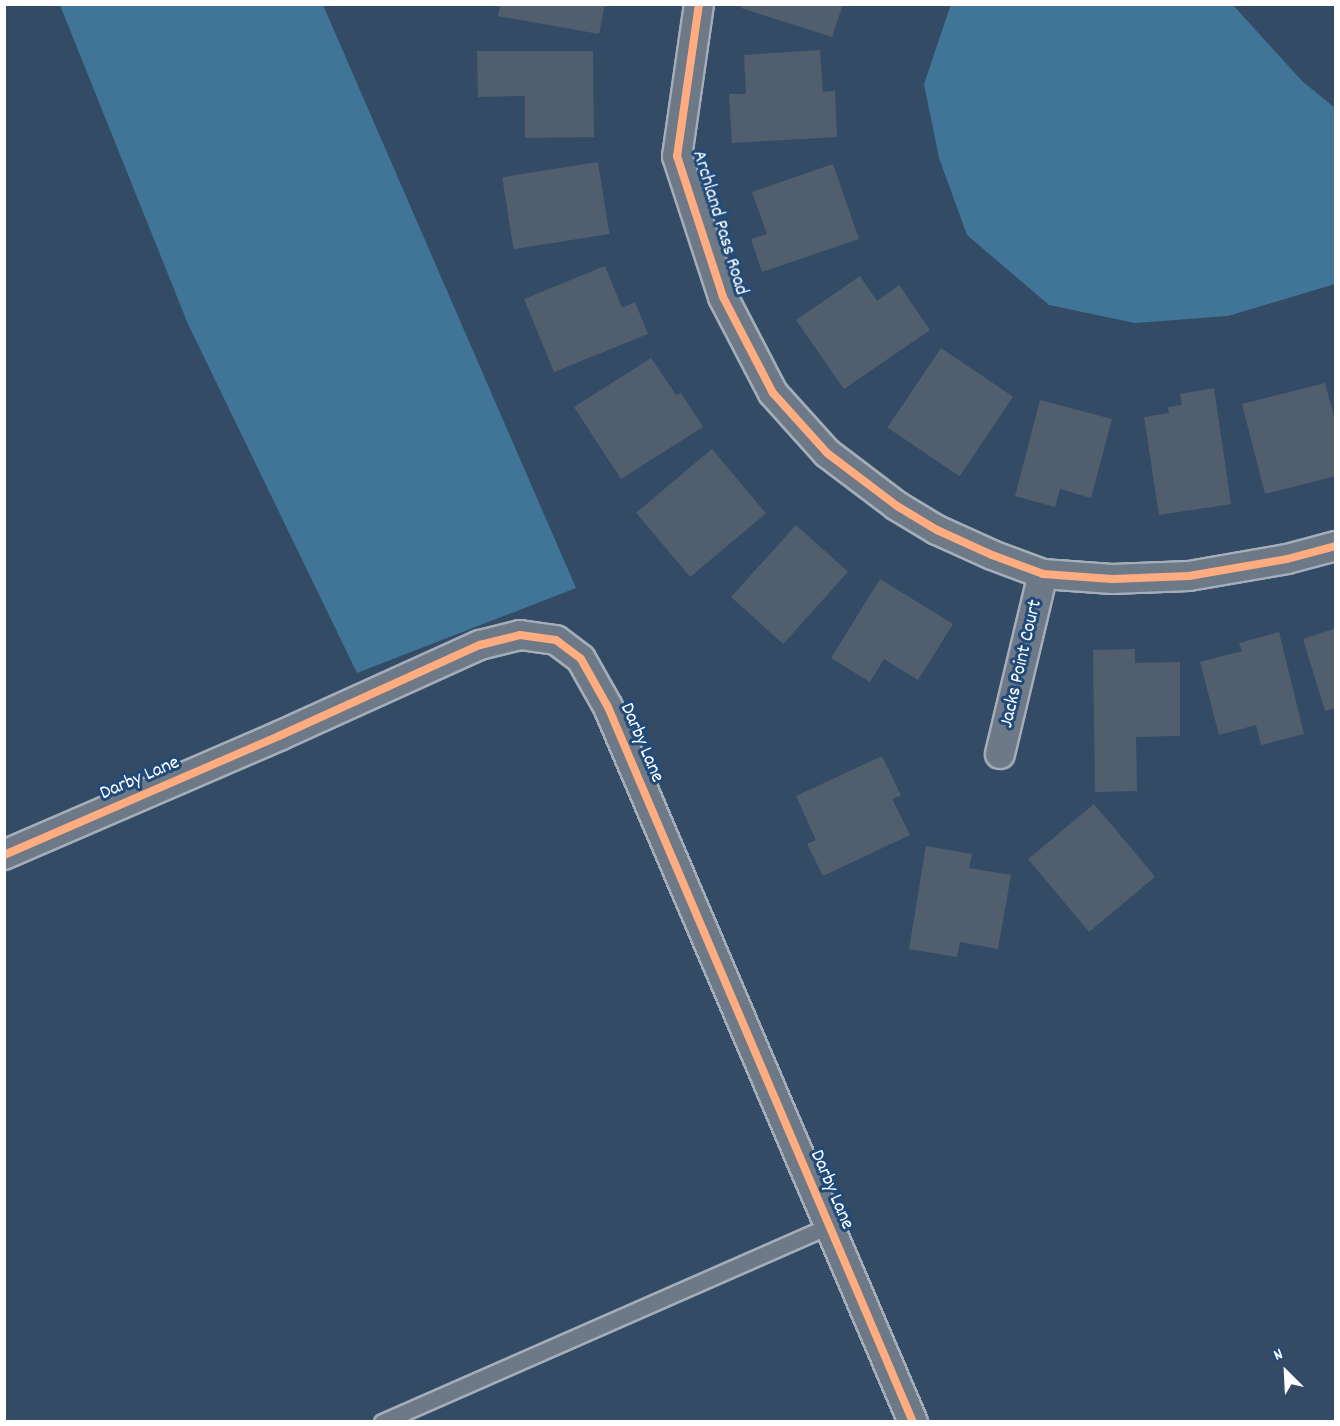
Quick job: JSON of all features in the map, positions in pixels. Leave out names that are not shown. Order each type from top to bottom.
[{"type":"street","name":"Archland Pass Road","points":[[699,4],[677,156],[723,297],[773,393],[826,453],[897,506],[937,530],[992,555],[1043,574],[1112,579],[1189,576],[1287,559],[1335,546]]},
{"type":"street","name":"Jacks Point Court","points":[[1000,754],[1043,574]]},
{"type":"street","name":"Darby Lane","points":[[4,855],[279,736],[480,645],[520,634],[556,640],[581,659],[608,707],[913,1422]]},
{"type":"lane","points":[[382,1422],[829,1226]]},
{"type":"water","points":[[951,4],[1233,5],[1302,81],[1335,108],[1335,284],[1228,316],[1135,323],[1049,305],[967,235],[939,158],[924,84]]},
{"type":"water","points":[[60,5],[323,5],[576,588],[357,673],[188,324]]},
{"type":"building","points":[[500,4],[605,4],[599,34],[498,16]]},
{"type":"building","points":[[742,4],[843,4],[832,37],[741,8]]},
{"type":"building","points":[[820,50],[823,92],[835,91],[837,137],[732,143],[729,94],[746,94],[744,55]]},
{"type":"building","points":[[477,51],[593,51],[594,137],[525,138],[525,96],[478,97]]},
{"type":"building","points":[[598,162],[609,234],[514,249],[502,177]]},
{"type":"building","points":[[833,164],[859,239],[762,272],[751,239],[767,234],[752,192]]},
{"type":"building","points":[[605,266],[622,308],[635,302],[648,334],[554,372],[524,299]]},
{"type":"building","points":[[860,276],[877,301],[899,285],[930,330],[844,389],[796,320]]},
{"type":"building","points":[[941,348],[1013,397],[959,476],[887,428]]},
{"type":"building","points":[[651,358],[676,395],[681,393],[703,427],[621,479],[574,407]]},
{"type":"building","points":[[1325,383],[1336,424],[1336,476],[1265,494],[1242,404]]},
{"type":"building","points":[[1214,388],[1231,504],[1159,515],[1144,417],[1169,413],[1168,407],[1182,405],[1180,394]]},
{"type":"building","points":[[1040,400],[1112,419],[1091,498],[1060,489],[1055,507],[1015,496]]},
{"type":"building","points":[[712,449],[766,513],[690,577],[636,513]]},
{"type":"building","points":[[796,525],[848,572],[783,644],[731,597]]},
{"type":"building","points":[[880,579],[953,624],[918,680],[884,659],[870,682],[831,658]]},
{"type":"building","points":[[1336,628],[1336,708],[1325,711],[1303,639]]},
{"type":"building","points":[[1279,632],[1304,734],[1261,745],[1256,725],[1219,735],[1200,662],[1242,651],[1239,643]]},
{"type":"building","points":[[1135,649],[1135,663],[1180,662],[1180,736],[1136,737],[1137,791],[1095,792],[1093,650]]},
{"type":"building","points":[[882,756],[901,795],[892,799],[910,835],[823,876],[807,844],[816,840],[796,796]]},
{"type":"building","points":[[1094,804],[1155,877],[1089,932],[1028,859]]},
{"type":"building","points":[[926,846],[972,854],[969,868],[1011,875],[998,949],[960,942],[957,957],[909,949]]},
{"type":"cycle path","points":[[699,4],[677,156],[723,297],[773,393],[827,453],[897,506],[937,530],[992,555],[1043,574],[1112,579],[1189,576],[1287,559],[1336,546]]},
{"type":"cycle path","points":[[4,855],[279,736],[480,645],[520,635],[556,640],[581,659],[608,707],[913,1422]]}]
